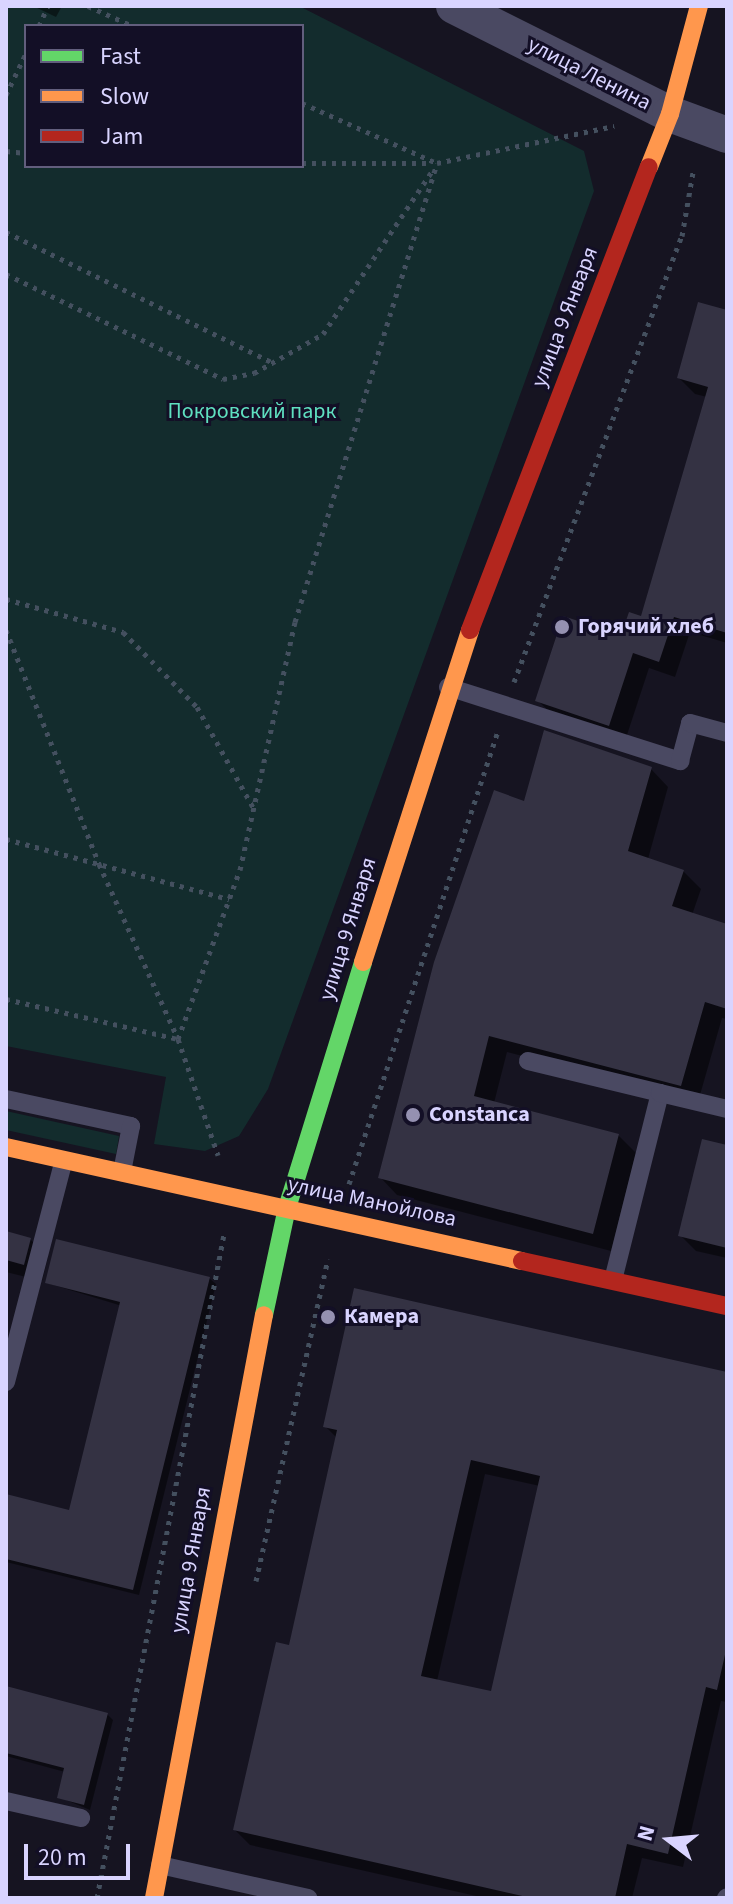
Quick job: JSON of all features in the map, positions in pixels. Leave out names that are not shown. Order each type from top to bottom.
[{"type":"street","name":"улица Ленина","points":[[454,6],[699,126]]},
{"type":"street","name":"улица 9 Января","points":[[154,1898],[240,1429],[287,1208],[448,687],[699,126],[699,6]]},
{"type":"street","name":"улица Манойлова","points":[[6,1147],[727,1306]]},
{"type":"lane","points":[[448,687],[680,761],[690,723],[727,733]]},
{"type":"lane","points":[[528,1061],[727,1109]]},
{"type":"lane","points":[[613,1280],[660,1093]]},
{"type":"lane","points":[[6,1099],[131,1126],[122,1172]]},
{"type":"lane","points":[[6,1382],[64,1160]]},
{"type":"lane","points":[[6,1801],[81,1818]]},
{"type":"lane","points":[[160,1865],[308,1898]]},
{"type":"path","points":[[88,6],[128,24]]},
{"type":"path","points":[[6,95],[24,57]]},
{"type":"path","points":[[304,104],[437,163]]},
{"type":"path","points":[[253,1592],[337,1219],[506,706],[682,236],[699,126],[437,163],[304,163]]},
{"type":"path","points":[[6,274],[223,379],[254,373],[323,334],[437,163]]},
{"type":"path","points":[[178,1039],[229,899],[295,622],[437,163]]},
{"type":"path","points":[[6,232],[272,363]]},
{"type":"path","points":[[6,599],[123,632],[197,707],[253,808]]},
{"type":"path","points":[[6,630],[99,864],[178,1039],[232,1196],[97,1898]]},
{"type":"path","points":[[6,839],[229,899]]},
{"type":"path","points":[[6,999],[178,1039]]},
{"type":"green space","name":"Покровский парк","points":[[6,6],[299,6],[584,151],[594,191],[268,1089],[239,1136],[205,1151],[154,1144],[166,1077],[6,1046]]},
{"type":"green space","points":[[6,1111],[119,1136],[116,1154],[6,1130]]},
{"type":"building","points":[[698,302],[727,310],[727,633],[674,617],[659,662],[633,653],[609,726],[535,701],[563,616],[621,635],[629,612],[641,616],[708,387],[677,378]]},
{"type":"building","points":[[544,730],[652,767],[628,851],[684,870],[672,906],[727,924],[727,1009],[705,1002],[681,1086],[489,1036],[474,1096],[619,1134],[593,1234],[378,1178],[434,962],[494,790],[524,801]]},
{"type":"building","points":[[702,1139],[727,1145],[727,1248],[678,1236]]},
{"type":"building","points":[[6,1231],[31,1238],[24,1265],[6,1260]]},
{"type":"building","points":[[56,1239],[210,1277],[133,1590],[6,1559],[6,1494],[69,1510],[120,1302],[45,1283]]},
{"type":"building","points":[[354,1288],[727,1372],[727,1646],[717,1690],[706,1687],[668,1854],[627,1844],[615,1898],[531,1898],[233,1830],[276,1642],[289,1645],[337,1430],[323,1427]],"holes":[[[471,1460],[540,1476],[491,1691],[421,1676]]]},
{"type":"building","points":[[6,1686],[108,1713],[84,1805],[57,1798],[64,1768],[6,1753]]},
{"type":"traffic: fast","points":[[264,1315],[287,1208],[363,962]]},
{"type":"traffic: slow","points":[[649,167],[670,114],[699,6]]},
{"type":"traffic: slow","points":[[363,962],[470,630]]},
{"type":"traffic: slow","points":[[6,1147],[522,1261]]},
{"type":"traffic: slow","points":[[154,1898],[264,1315]]},
{"type":"traffic: jam","points":[[470,630],[649,167]]},
{"type":"traffic: jam","points":[[522,1261],[727,1306]]},
{"type":"place","name":"Горячий хлеб","points":[[562,627]]},
{"type":"place","name":"Constanca","points":[[413,1115]]},
{"type":"place","name":"Камера","points":[[328,1317]]}]
